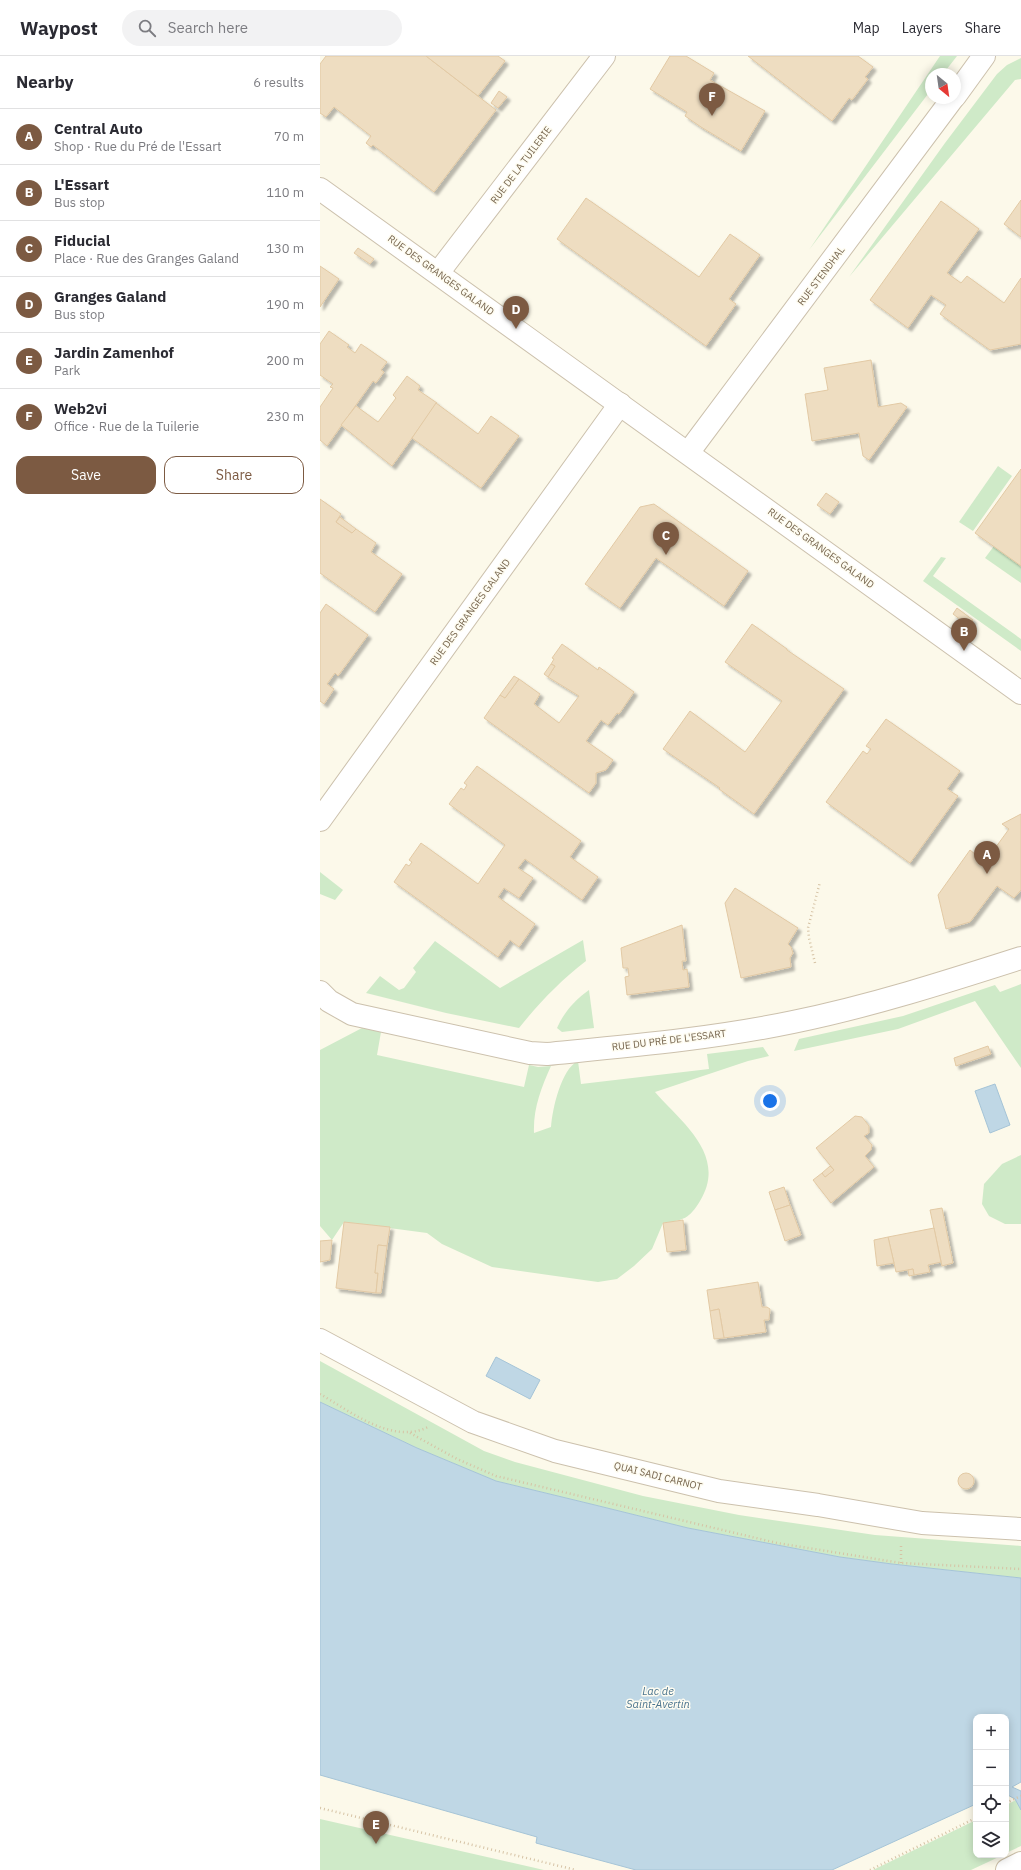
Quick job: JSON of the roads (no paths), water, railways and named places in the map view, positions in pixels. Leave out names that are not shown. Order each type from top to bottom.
[{"type":"street","name":"RUE DE LA TUILERIE","points":[[438,273],[604,56]]},
{"type":"street","name":"RUE STENDHAL","points":[[961,87],[984,56]]},
{"type":"street","name":"RUE STENDHAL","points":[[688,453],[949,104]]},
{"type":"street","name":"RUE DES GRANGES GALAND","points":[[320,189],[1021,693]]},
{"type":"street","name":"RUE DES GRANGES GALAND","points":[[320,820],[620,404]]},
{"type":"street","name":"RUE DU PRÉ DE L'ESSART","points":[[320,992],[329,1000],[352,1014],[530,1054],[546,1054],[750,1030],[793,1022],[880,1001],[1021,958]]},
{"type":"street","name":"QUAI SADI CARNOT","points":[[320,1340],[473,1422],[554,1451],[719,1491],[818,1505],[922,1523],[1021,1529]]},
{"type":"street","points":[[1007,1870],[1021,1864]]},
{"type":"water","points":[[995,1084],[1010,1125],[990,1133],[975,1091]]},
{"type":"water","points":[[496,1357],[540,1380],[530,1399],[486,1376]]},
{"type":"water","name":"Lac de Saint-Avertin","points":[[320,1402],[417,1448],[496,1481],[688,1528],[840,1557],[1021,1578],[1021,1782],[1012,1787],[1021,1791],[1021,1810],[1015,1799],[1009,1796],[1009,1714],[973,1714],[973,1805],[832,1870],[636,1870],[536,1843],[537,1837],[320,1775]]},
{"type":"place","name":"Web2vi","points":[[712,116]]},
{"type":"place","name":"Granges Galand","points":[[516,329]]},
{"type":"place","name":"Fiducial","points":[[666,555]]},
{"type":"place","name":"L'Essart","points":[[964,651]]},
{"type":"place","name":"Central Auto","points":[[987,874]]},
{"type":"place","name":"Jardin Zamenhof","points":[[376,1844]]}]
